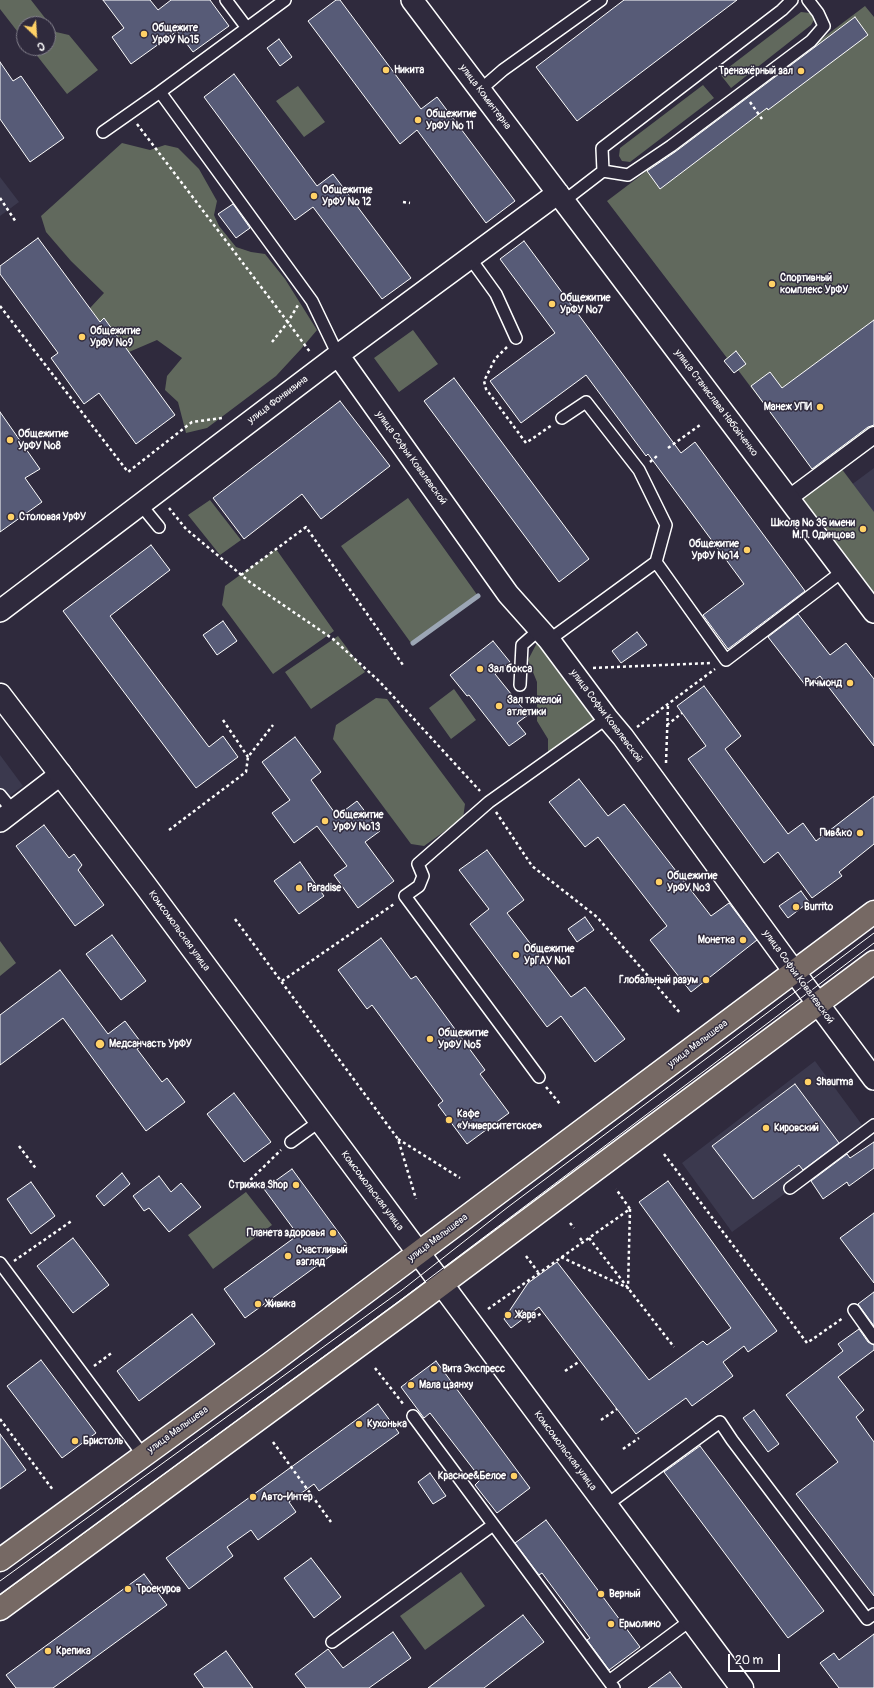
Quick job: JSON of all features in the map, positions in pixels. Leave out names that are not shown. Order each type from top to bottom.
[{"type":"main road","name":"Комсомольская улица","points":[[0,695],[61,774],[742,1688]]},
{"type":"main road","name":"улица Малышева","points":[[0,1560],[271,1363],[874,912]]},
{"type":"main road","points":[[0,1609],[442,1284],[874,962]]},
{"type":"street","name":"улица Коминтерна","points":[[412,0],[561,197]]},
{"type":"street","name":"улица Фонвизина","points":[[0,611],[338,355],[470,258],[561,197]]},
{"type":"street","name":"улица Станислава Набойченко","points":[[561,197],[874,612]]},
{"type":"street","name":"улица Софьи Ковалевской","points":[[338,355],[508,594],[544,635],[606,718],[624,737],[794,972],[874,1079]]},
{"type":"street","points":[[788,498],[874,435]]},
{"type":"street","points":[[6,816],[61,774]]},
{"type":"lane","points":[[226,0],[247,28]]},
{"type":"lane","points":[[103,132],[285,0]]},
{"type":"lane","points":[[480,90],[503,70],[601,0]]},
{"type":"lane","points":[[603,171],[602,148],[782,10],[792,0]]},
{"type":"lane","points":[[561,197],[603,171],[628,175],[671,146],[811,41],[824,26],[818,13],[808,0]]},
{"type":"lane","points":[[160,92],[312,301],[338,355]]},
{"type":"lane","points":[[470,258],[496,294],[516,338]]},
{"type":"lane","points":[[520,685],[522,645],[544,635],[656,562],[666,525],[639,470],[586,402],[562,418]]},
{"type":"lane","points":[[141,504],[160,527]]},
{"type":"lane","points":[[656,562],[725,661],[843,571]]},
{"type":"lane","points":[[538,1077],[405,896],[419,886],[423,876],[418,864],[489,802],[606,718]]},
{"type":"lane","points":[[0,794],[6,816]]},
{"type":"lane","points":[[291,1142],[320,1121]]},
{"type":"lane","points":[[790,1188],[874,1125]]},
{"type":"lane","points":[[2,1266],[143,1455]]},
{"type":"lane","points":[[854,1310],[874,1338]]},
{"type":"lane","points":[[412,1416],[611,1684],[690,1620]]},
{"type":"lane","points":[[605,1506],[720,1422],[867,1619],[874,1614]]},
{"type":"lane","points":[[332,1642],[493,1525]]},
{"type":"path","points":[[743,92],[762,119]]},
{"type":"path","points":[[129,114],[312,354]]},
{"type":"path","points":[[0,198],[16,222]]},
{"type":"path","points":[[403,202],[410,203]]},
{"type":"path","points":[[272,342],[288,322],[304,291]]},
{"type":"path","points":[[0,306],[128,472],[192,422],[228,418]]},
{"type":"path","points":[[516,338],[495,359],[484,381],[486,389],[526,443],[562,418]]},
{"type":"path","points":[[668,448],[700,425]]},
{"type":"path","points":[[168,507],[186,529],[241,575],[333,639],[380,682],[489,802],[532,866],[597,917],[681,1014]]},
{"type":"path","points":[[241,575],[306,527],[403,665]]},
{"type":"path","points":[[593,668],[725,661]]},
{"type":"path","points":[[624,737],[725,661]]},
{"type":"path","points":[[666,763],[668,704]]},
{"type":"path","points":[[667,725],[682,713]]},
{"type":"path","points":[[223,720],[248,756]]},
{"type":"path","points":[[169,830],[246,772],[248,756],[273,725]]},
{"type":"path","points":[[282,981],[405,896]]},
{"type":"path","points":[[235,918],[398,1139],[416,1199]]},
{"type":"path","points":[[538,1077],[560,1104]]},
{"type":"path","points":[[398,1139],[460,1178]]},
{"type":"path","points":[[246,1184],[277,1153],[291,1142]]},
{"type":"path","points":[[19,1146],[37,1170]]},
{"type":"path","points":[[664,1154],[807,1343],[854,1310]]},
{"type":"path","points":[[616,1190],[630,1208],[628,1288]]},
{"type":"path","points":[[488,1309],[538,1272],[590,1238],[630,1208]]},
{"type":"path","points":[[2,1266],[72,1220]]},
{"type":"path","points":[[570,1223],[574,1228]]},
{"type":"path","points":[[580,1238],[583,1242]]},
{"type":"path","points":[[590,1238],[674,1347]]},
{"type":"path","points":[[526,1256],[538,1272]]},
{"type":"path","points":[[561,1257],[628,1288]]},
{"type":"path","points":[[528,1322],[543,1312]]},
{"type":"path","points":[[83,1375],[113,1352]]},
{"type":"path","points":[[565,1372],[580,1360]]},
{"type":"path","points":[[375,1368],[412,1416]]},
{"type":"path","points":[[601,1420],[617,1409]]},
{"type":"path","points":[[0,1419],[52,1490]]},
{"type":"path","points":[[623,1449],[639,1438]]},
{"type":"path","points":[[273,1442],[331,1522]]},
{"type":"shaded area","points":[[0,0],[31,0],[44,16],[16,16],[16,30],[0,9]]},
{"type":"shaded area","name":"Спортивный комплекс УрФУ","points":[[865,6],[874,17],[874,425],[813,470],[738,370],[734,373],[724,360],[727,358],[607,201]]},
{"type":"shaded area","points":[[801,12],[810,13],[814,20],[811,25],[731,88],[720,74]]},
{"type":"shaded area","points":[[56,32],[69,35],[98,70],[67,94],[37,56],[56,56]]},
{"type":"shaded area","points":[[703,85],[714,98],[630,162],[622,161],[619,156],[620,148]]},
{"type":"shaded area","points":[[298,86],[325,122],[304,137],[276,101]]},
{"type":"shaded area","points":[[122,143],[150,150],[165,145],[178,148],[199,169],[217,201],[214,215],[219,226],[236,247],[251,252],[265,254],[285,279],[317,330],[276,376],[207,428],[186,433],[178,402],[165,390],[167,376],[182,358],[157,340],[129,352],[104,318],[99,322],[90,308],[104,293],[71,261],[46,232],[41,216]]},
{"type":"shaded area","points":[[0,177],[19,202],[0,216]]},
{"type":"shaded area","points":[[413,330],[438,364],[399,392],[374,358]]},
{"type":"shaded area","points":[[841,468],[874,512],[874,593],[803,499]]},
{"type":"shaded area","name":"Школа № 36 имени М.П. Одинцова","points":[[874,468],[874,558],[831,500]]},
{"type":"shaded area","points":[[408,498],[478,596],[411,643],[341,546]]},
{"type":"shaded area","points":[[210,500],[241,540],[220,555],[188,515]]},
{"type":"shaded area","points":[[276,549],[334,631],[273,674],[222,605],[225,586]]},
{"type":"shaded area","points":[[338,636],[365,672],[311,709],[285,672]]},
{"type":"shaded area","points":[[540,637],[601,717],[548,756],[548,739],[537,721],[537,682],[528,660]]},
{"type":"shaded area","points":[[454,689],[476,720],[451,739],[429,708]]},
{"type":"shaded area","points":[[376,698],[387,699],[465,804],[463,818],[424,846],[411,844],[333,739],[336,725]]},
{"type":"shaded area","points":[[0,755],[23,786],[0,803]]},
{"type":"shaded area","points":[[0,941],[16,963],[0,976]]},
{"type":"shaded area","points":[[815,1061],[868,1133],[732,1232],[682,1163]]},
{"type":"shaded area","points":[[246,1192],[272,1225],[213,1269],[188,1235]]},
{"type":"shaded area","points":[[461,1572],[485,1606],[425,1650],[400,1616]]},
{"type":"building","name":"Общежите УрФУ №15","points":[[103,0],[150,0],[158,10],[171,0],[210,0],[229,26],[193,52],[177,31],[131,64],[112,37],[124,28]]},
{"type":"building","name":"Общежитие УрФУ № 11","points":[[336,0],[340,0],[421,109],[437,97],[515,201],[486,223],[417,130],[400,144],[308,21]]},
{"type":"building","points":[[624,0],[737,0],[577,121],[536,67]]},
{"type":"building","points":[[855,17],[868,35],[768,110],[767,108],[660,189],[647,171],[675,152]]},
{"type":"building","points":[[279,39],[292,57],[280,66],[267,48]]},
{"type":"building","points":[[0,62],[13,81],[21,76],[64,138],[30,162],[0,119]]},
{"type":"building","name":"Общежитие УрФУ № 12","points":[[234,74],[317,186],[333,174],[411,278],[382,299],[313,207],[295,220],[204,97]]},
{"type":"building","points":[[233,204],[250,228],[236,238],[218,214]]},
{"type":"building","name":"Общежитие УрФУ №9","points":[[38,238],[100,322],[104,318],[175,415],[136,444],[99,393],[84,404],[51,358],[58,353],[0,274],[0,266]]},
{"type":"building","points":[[524,241],[681,453],[695,442],[805,591],[728,649],[703,615],[744,584],[648,454],[646,456],[586,375],[521,423],[490,381],[555,333],[500,259]]},
{"type":"building","name":"Манеж УПИ","points":[[874,320],[874,425],[868,427],[812,469],[751,386],[770,372],[782,388]]},
{"type":"building","points":[[736,351],[746,364],[734,373],[724,361]]},
{"type":"building","points":[[454,378],[589,559],[559,582],[424,401]]},
{"type":"building","points":[[340,401],[390,466],[321,519],[302,494],[244,539],[213,498]]},
{"type":"building","points":[[0,412],[40,469],[25,478],[42,502],[0,532]]},
{"type":"building","points":[[151,545],[170,570],[110,616],[209,747],[223,736],[238,757],[196,788],[63,611]]},
{"type":"building","name":"Ричмонд","points":[[798,614],[830,655],[846,643],[874,679],[874,746],[820,676],[806,686],[768,637]]},
{"type":"building","points":[[223,621],[237,641],[217,655],[203,635]]},
{"type":"building","points":[[637,632],[647,645],[621,663],[612,651]]},
{"type":"building","points":[[493,641],[510,662],[495,674],[528,715],[517,723],[526,734],[509,746],[469,695],[467,696],[450,675]]},
{"type":"building","points":[[704,686],[741,736],[725,749],[788,834],[803,823],[816,841],[874,796],[874,844],[839,872],[842,876],[812,898],[778,852],[764,863],[688,759],[706,746],[677,706]]},
{"type":"building","name":"Общежитие УрФУ №13","points":[[295,737],[321,772],[311,780],[337,816],[357,801],[380,831],[365,842],[394,881],[358,908],[334,875],[347,866],[317,826],[294,843],[272,813],[290,800],[262,762]]},
{"type":"building","name":"Общежитие УрФУ №3","points":[[579,779],[608,816],[624,804],[711,916],[729,903],[757,940],[691,992],[650,940],[667,926],[598,837],[585,847],[549,802]]},
{"type":"building","points":[[44,825],[69,858],[74,854],[82,865],[78,870],[104,905],[75,926],[16,846]]},
{"type":"building","name":"Общежитие УрГАУ №1","points":[[487,850],[524,900],[507,913],[571,997],[585,987],[625,1039],[595,1062],[561,1016],[547,1027],[470,924],[489,909],[459,870]]},
{"type":"building","name":"Paradise","points":[[300,862],[324,896],[299,914],[274,881]]},
{"type":"building","points":[[801,891],[809,902],[788,918],[779,906]]},
{"type":"building","points":[[585,917],[594,930],[577,942],[568,929]]},
{"type":"building","points":[[112,935],[146,981],[121,1000],[86,954]]},
{"type":"building","name":"Общежитие УрФУ №5","points":[[381,938],[411,979],[416,976],[485,1070],[480,1074],[509,1113],[467,1144],[438,1105],[443,1101],[372,1005],[367,1009],[338,970]]},
{"type":"building","points":[[60,970],[108,1034],[125,1021],[143,1045],[137,1049],[162,1082],[167,1078],[185,1102],[146,1131],[63,1018],[0,1065],[0,1015]]},
{"type":"building","points":[[795,1084],[839,1143],[803,1170],[799,1165],[753,1199],[712,1146]]},
{"type":"building","points":[[234,1093],[271,1142],[244,1162],[207,1114]]},
{"type":"building","points":[[874,1142],[874,1168],[849,1186],[847,1182],[823,1199],[811,1181],[847,1154],[850,1158]]},
{"type":"building","points":[[292,1169],[347,1244],[245,1318],[224,1289],[298,1235],[264,1189]]},
{"type":"building","points":[[122,1173],[130,1184],[104,1206],[96,1196]]},
{"type":"building","points":[[159,1176],[171,1192],[181,1183],[201,1207],[169,1232],[149,1208],[144,1211],[133,1196]]},
{"type":"building","points":[[668,1181],[777,1331],[748,1352],[744,1346],[723,1362],[733,1376],[692,1406],[686,1398],[636,1434],[539,1307],[511,1328],[504,1319],[528,1283],[557,1262],[649,1380],[703,1341],[707,1345],[731,1328],[639,1202]]},
{"type":"building","points":[[31,1182],[55,1216],[31,1234],[7,1199]]},
{"type":"building","points":[[874,1213],[874,1283],[840,1238]]},
{"type":"building","points":[[73,1238],[109,1285],[73,1313],[37,1266]]},
{"type":"building","points":[[874,1292],[874,1326],[858,1304]]},
{"type":"building","points":[[192,1314],[215,1344],[139,1401],[117,1371]]},
{"type":"building","points":[[859,1329],[868,1342],[874,1345],[874,1350],[838,1377],[864,1410],[856,1417],[874,1442],[874,1596],[796,1494],[838,1462],[786,1395],[843,1351],[838,1344]]},
{"type":"building","points":[[41,1360],[96,1433],[62,1458],[7,1386]]},
{"type":"building","points":[[436,1361],[530,1488],[497,1513],[475,1485],[481,1479],[430,1413],[424,1418],[401,1387]]},
{"type":"building","points":[[378,1404],[399,1433],[319,1491],[314,1484],[289,1502],[296,1512],[258,1540],[251,1530],[227,1547],[233,1556],[189,1589],[166,1558]]},
{"type":"building","points":[[754,1410],[779,1444],[768,1452],[743,1418]]},
{"type":"building","points":[[0,1434],[26,1470],[0,1489]]},
{"type":"building","points":[[700,1446],[824,1611],[788,1638],[664,1472]]},
{"type":"building","points":[[430,1473],[446,1496],[433,1504],[418,1482]]},
{"type":"building","points":[[546,1520],[640,1647],[609,1670],[587,1640],[590,1638],[542,1573],[539,1575],[515,1543]]},
{"type":"building","points":[[311,1558],[341,1597],[314,1618],[284,1578]]},
{"type":"building","points":[[144,1574],[167,1605],[53,1688],[16,1688],[6,1675]]},
{"type":"building","points":[[523,1615],[544,1642],[484,1688],[428,1688]]},
{"type":"building","points":[[393,1632],[411,1658],[369,1688],[306,1688],[295,1674],[328,1649],[343,1668]]},
{"type":"building","points":[[874,1634],[874,1688],[839,1688],[820,1663],[834,1653],[839,1660]]},
{"type":"building","points":[[226,1651],[253,1688],[204,1688],[194,1674]]},
{"type":"building","points":[[670,1672],[682,1688],[648,1688]]},
{"type":"waterway","points":[[413,643],[478,596]]},
{"type":"tram line","points":[[0,1581],[402,1290],[508,1207],[874,933]]},
{"type":"tram line","points":[[0,1595],[406,1296],[874,943]]},
{"type":"place","name":"Общежите УрФУ №15","points":[[144,34]]},
{"type":"place","name":"Никита","points":[[386,70]]},
{"type":"place","name":"Тренажёрный зал","points":[[801,71]]},
{"type":"place","name":"Общежитие УрФУ № 11","points":[[418,120]]},
{"type":"place","name":"Общежитие УрФУ № 12","points":[[314,196]]},
{"type":"place","name":"Спортивный комплекс УрФУ","points":[[772,284]]},
{"type":"place","name":"Общежитие УрФУ №7","points":[[552,304]]},
{"type":"place","name":"Общежитие УрФУ №9","points":[[82,337]]},
{"type":"place","name":"Манеж УПИ","points":[[820,407]]},
{"type":"place","name":"Общежитие УрФУ №8","points":[[10,440]]},
{"type":"place","name":"Столовая УрФУ","points":[[11,517]]},
{"type":"place","name":"Школа № 36 имени М.П. Одинцова","points":[[863,529]]},
{"type":"place","name":"Общежитие УрФУ №14","points":[[747,550]]},
{"type":"place","name":"Зал бокса","points":[[480,669]]},
{"type":"place","name":"Ричмонд","points":[[850,683]]},
{"type":"place","name":"Зал тяжелой атлетики","points":[[499,706]]},
{"type":"place","name":"Общежитие УрФУ №13","points":[[325,821]]},
{"type":"place","name":"Пив&ко","points":[[860,833]]},
{"type":"place","name":"Общежитие УрФУ №3","points":[[659,882]]},
{"type":"place","name":"Paradise","points":[[299,888]]},
{"type":"place","name":"Burrito","points":[[796,907]]},
{"type":"place","name":"Монетка","points":[[743,940]]},
{"type":"place","name":"Общежитие УрГАУ №1","points":[[516,955]]},
{"type":"place","name":"Глобальный разум","points":[[706,980]]},
{"type":"place","name":"Общежитие УрФУ №5","points":[[430,1039]]},
{"type":"place","name":"Медсанчасть УрФУ","points":[[100,1044]]},
{"type":"place","name":"Shaurma","points":[[808,1082]]},
{"type":"place","name":"Кафе «Университетское»","points":[[449,1120]]},
{"type":"place","name":"Кировский","points":[[766,1128]]},
{"type":"place","name":"Стрижка Shop","points":[[296,1185]]},
{"type":"place","name":"Планета здоровья","points":[[333,1233]]},
{"type":"place","name":"Счастливый взгляд","points":[[288,1256]]},
{"type":"place","name":"Живика","points":[[258,1304]]},
{"type":"place","name":"Жара","points":[[508,1315]]},
{"type":"place","name":"Вита Экспресс","points":[[434,1369]]},
{"type":"place","name":"Мала цзянху","points":[[411,1385]]},
{"type":"place","name":"Кухонька","points":[[359,1424]]},
{"type":"place","name":"Бристоль","points":[[75,1441]]},
{"type":"place","name":"Красное&Белое","points":[[514,1476]]},
{"type":"place","name":"Авто-Интер","points":[[253,1497]]},
{"type":"place","name":"Троекуров","points":[[128,1589]]},
{"type":"place","name":"Верный","points":[[601,1594]]},
{"type":"place","name":"Ермолино","points":[[611,1624]]},
{"type":"place","name":"Крепика","points":[[48,1651]]}]
